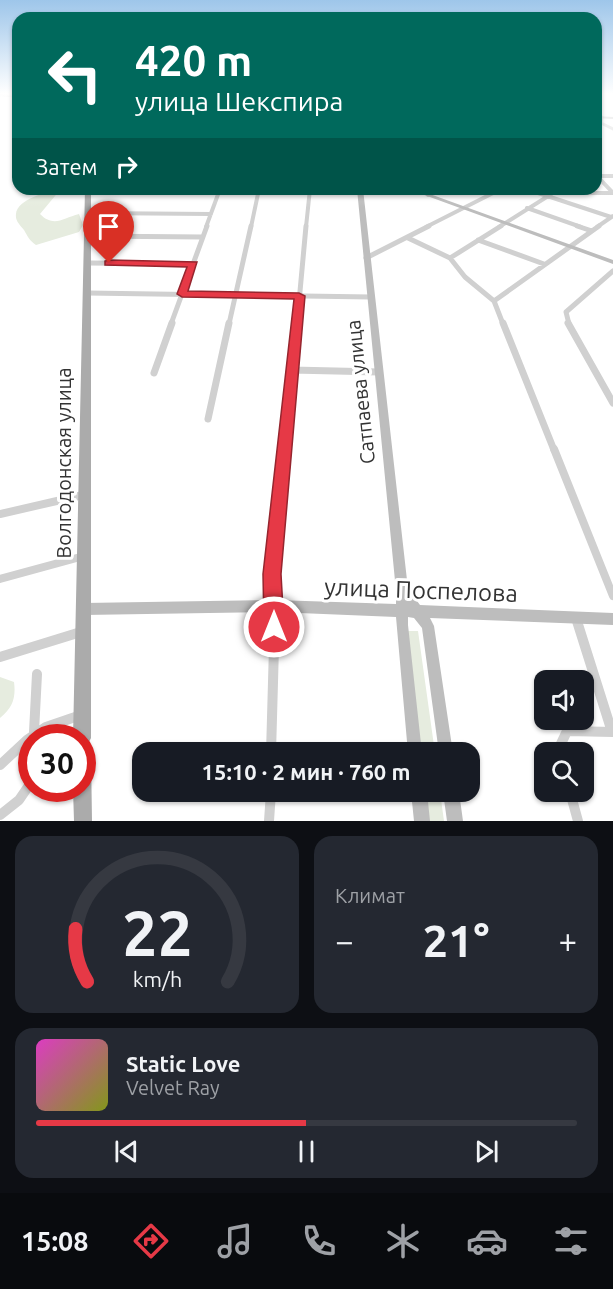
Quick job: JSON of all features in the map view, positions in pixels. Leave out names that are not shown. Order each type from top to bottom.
[{"type":"main road","name":"Волгодонская улица","points":[[82,724],[85,556],[83,495],[89,195]]},
{"type":"main road","points":[[83,802],[83,821]]},
{"type":"street","points":[[602,182],[613,193]]},
{"type":"street","points":[[154,373],[218,195]]},
{"type":"street","points":[[208,419],[258,195]]},
{"type":"street","points":[[272,742],[274,606],[272,574],[309,195]]},
{"type":"street","name":"Сатпаева улица","points":[[361,195],[402,591],[401,611],[414,742]]},
{"type":"street","points":[[428,195],[613,262]]},
{"type":"street","points":[[366,258],[490,195]]},
{"type":"street","points":[[544,195],[612,217]]},
{"type":"street","points":[[450,258],[547,196]]},
{"type":"street","points":[[527,208],[592,231]]},
{"type":"street","points":[[88,213],[211,214]]},
{"type":"street","points":[[494,301],[612,217]]},
{"type":"street","points":[[87,236],[203,237]]},
{"type":"street","points":[[408,238],[450,258],[465,277],[494,301],[613,596]]},
{"type":"street","points":[[477,240],[544,264]]},
{"type":"street","points":[[88,263],[193,264]]},
{"type":"street","points":[[613,272],[566,312],[566,320],[613,403]]},
{"type":"street","points":[[87,293],[370,297]]},
{"type":"street","points":[[292,369],[379,372]]},
{"type":"street","points":[[604,387],[613,387]]},
{"type":"street","points":[[0,514],[83,495]]},
{"type":"street","points":[[0,579],[85,556]]},
{"type":"street","points":[[402,591],[428,626],[444,742]]},
{"type":"street","name":"улица Поспелова","points":[[84,609],[274,606],[613,619]]},
{"type":"street","points":[[562,742],[567,731],[612,732],[576,618]]},
{"type":"street","points":[[0,657],[84,631]]},
{"type":"street","points":[[34,724],[37,674]]},
{"type":"street","points":[[63,724],[82,715]]},
{"type":"street","points":[[0,765],[18,748]]},
{"type":"street","points":[[0,815],[18,801]]},
{"type":"street","points":[[270,821],[271,802]]},
{"type":"street","points":[[420,802],[422,821]]},
{"type":"street","points":[[452,802],[455,821]]},
{"type":"street","points":[[573,802],[578,821]]},
{"type":"shaded area","points":[[56,195],[40,214],[54,221],[79,214],[83,225],[79,232],[36,245],[17,221],[16,216],[22,204],[34,197]]},
{"type":"shaded area","points":[[400,631],[418,631],[433,742],[412,742]]},
{"type":"shaded area","points":[[0,677],[14,682],[15,687],[11,706],[0,718]]},
{"type":"shaded area","points":[[418,802],[441,802],[444,821],[420,821]]},
{"type":"route","points":[[109,263],[193,264],[182,294],[299,296],[272,574],[274,627]]}]
